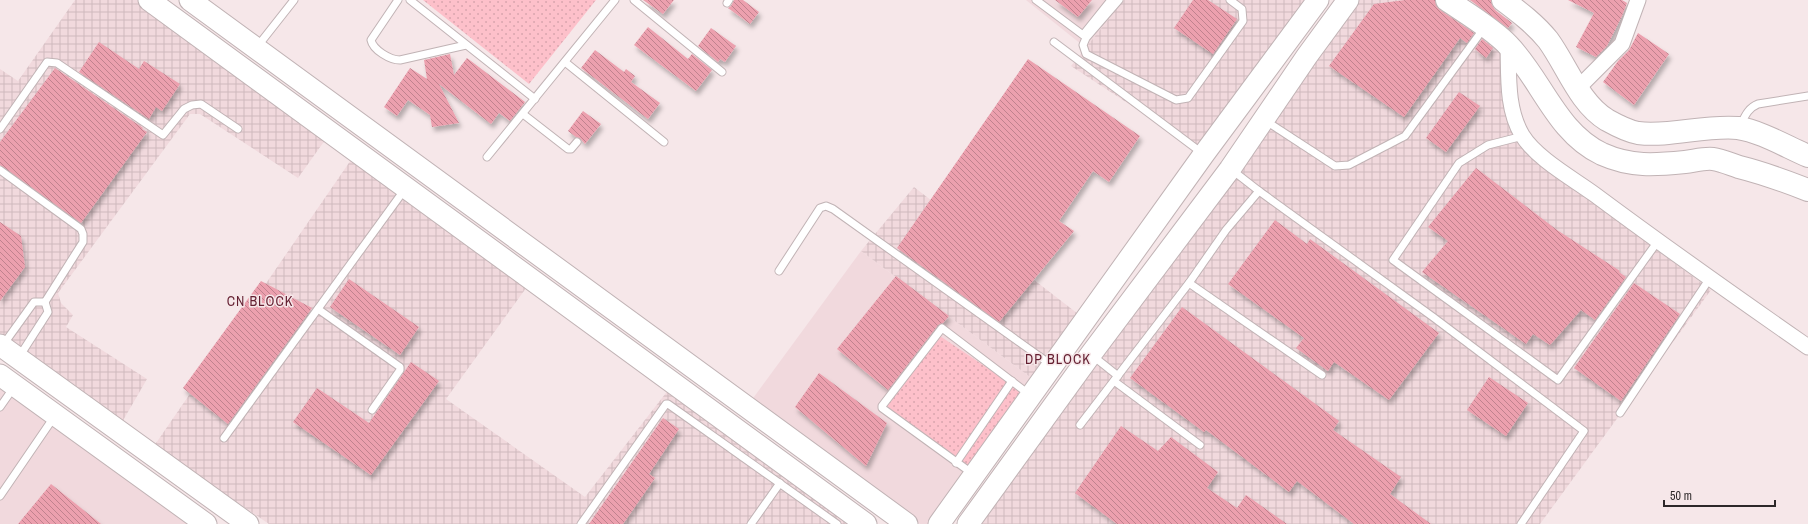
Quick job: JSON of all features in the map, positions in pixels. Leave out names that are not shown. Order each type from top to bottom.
[{"type":"main road","points":[[1447,0],[1508,44],[1530,71],[1566,126],[1588,146],[1616,160],[1633,164],[1658,165],[1712,159],[1777,177],[1808,190]]},
{"type":"main road","points":[[1503,0],[1539,29],[1591,106],[1606,119],[1627,130],[1637,133],[1656,133],[1714,128],[1740,128],[1808,156]]},
{"type":"street","points":[[149,0],[866,524]]},
{"type":"street","points":[[190,0],[907,524]]},
{"type":"street","points":[[939,524],[1204,154],[1318,0]]},
{"type":"street","points":[[968,524],[1091,354],[1230,169],[1307,56],[1348,0]]},
{"type":"street","points":[[1578,88],[1622,44],[1638,0]]},
{"type":"street","points":[[1508,44],[1509,98],[1516,122],[1523,136],[1534,150],[1658,241],[1808,347]]},
{"type":"street","points":[[386,173],[401,153]]},
{"type":"street","points":[[7,350],[248,524]]},
{"type":"street","points":[[7,380],[206,524]]},
{"type":"lane","points":[[256,48],[294,0]]},
{"type":"lane","points":[[398,0],[371,40],[374,47],[392,59],[400,60],[466,45]]},
{"type":"lane","points":[[410,0],[534,99]]},
{"type":"lane","points":[[487,157],[615,0]]},
{"type":"lane","points":[[634,0],[722,72]]},
{"type":"lane","points":[[1036,0],[1083,35],[1111,0]]},
{"type":"lane","points":[[1119,0],[1086,38],[1083,45],[1086,54],[1176,100],[1188,98],[1243,21],[1242,9],[1230,0]]},
{"type":"lane","points":[[1264,120],[1335,166],[1349,165],[1405,136],[1485,27]]},
{"type":"lane","points":[[1054,42],[1204,154]]},
{"type":"lane","points":[[0,129],[47,62],[57,63],[163,135],[184,109],[192,105],[201,104],[238,129]]},
{"type":"lane","points":[[565,62],[664,142]]},
{"type":"lane","points":[[1740,128],[1747,111],[1752,106],[1808,96]]},
{"type":"lane","points":[[523,114],[568,149],[571,149],[577,142]]},
{"type":"lane","points":[[1523,136],[1488,145],[1459,163],[1393,260],[1558,380],[1658,241]]},
{"type":"lane","points":[[1230,169],[1433,317],[1584,431],[1520,524]]},
{"type":"lane","points":[[0,170],[81,229],[83,234],[83,242],[45,302],[48,312],[7,350]]},
{"type":"lane","points":[[224,438],[406,187]]},
{"type":"lane","points":[[1080,425],[1189,282],[1226,230],[1259,191]]},
{"type":"lane","points":[[779,271],[820,208],[826,206],[833,209],[1053,366]]},
{"type":"lane","points":[[1620,413],[1710,278]]},
{"type":"lane","points":[[1189,282],[1322,375]]},
{"type":"lane","points":[[7,350],[34,302],[45,302]]},
{"type":"lane","points":[[318,309],[400,367],[400,370],[372,410]]},
{"type":"lane","points":[[974,475],[882,408],[882,406],[942,328],[1032,396]]},
{"type":"lane","points":[[1091,354],[1116,378],[1200,445]]},
{"type":"lane","points":[[0,407],[7,380]]},
{"type":"lane","points":[[956,463],[1012,380]]},
{"type":"lane","points":[[581,524],[666,404],[671,405],[837,524]]},
{"type":"lane","points":[[0,496],[56,415]]},
{"type":"lane","points":[[751,524],[780,483]]},
{"type":"shaded area","points":[[75,0],[139,0],[328,136],[298,178],[200,114],[190,114],[58,293],[61,303],[73,315],[66,327],[147,379],[121,424],[0,335],[0,69],[18,81]]},
{"type":"shaded area","points":[[423,0],[596,0],[529,84]]},
{"type":"shaded area","points":[[1026,0],[1124,0],[1086,48]]},
{"type":"shaded area","points":[[1124,0],[1305,0],[1196,148],[1071,66]]},
{"type":"shaded area","points":[[1354,0],[1437,0],[1515,61],[1511,122],[1526,153],[1711,290],[1540,524],[977,524]]},
{"type":"shaded area","points":[[353,157],[529,284],[446,399],[585,497],[669,389],[853,524],[269,524],[154,446]]},
{"type":"shaded area","points":[[914,187],[1082,317],[1038,383],[861,251]]},
{"type":"shaded area","points":[[861,251],[1038,383],[932,524],[920,524],[751,401]]},
{"type":"shaded area","points":[[940,336],[1023,392],[968,466],[886,408]]},
{"type":"shaded area","points":[[0,382],[197,524],[0,524]]},
{"type":"building","points":[[643,0],[674,0],[663,14]]},
{"type":"building","points":[[734,0],[743,0],[759,12],[750,24],[728,8]]},
{"type":"building","points":[[1055,0],[1092,0],[1078,17]]},
{"type":"building","points":[[1193,0],[1208,0],[1237,19],[1213,54],[1174,28]]},
{"type":"building","points":[[1405,0],[1435,0],[1436,6],[1440,10],[1474,33],[1467,43],[1460,38],[1404,117],[1329,66],[1374,4]]},
{"type":"building","points":[[1470,0],[1491,0],[1495,10],[1512,23],[1508,28]]},
{"type":"building","points":[[1568,0],[1622,0],[1627,3],[1607,46],[1596,57],[1576,47],[1594,13]]},
{"type":"building","points":[[648,27],[688,59],[692,54],[712,70],[696,91],[634,45]]},
{"type":"building","points":[[711,28],[736,46],[725,62],[720,59],[718,62],[698,46]]},
{"type":"building","points":[[1638,33],[1669,54],[1634,105],[1603,82],[1618,61],[1629,50]]},
{"type":"building","points":[[1482,39],[1493,48],[1486,58],[1475,49]]},
{"type":"building","points":[[99,42],[139,69],[144,61],[180,84],[162,111],[156,107],[149,119],[79,72]]},
{"type":"building","points":[[595,50],[624,72],[626,69],[635,76],[631,82],[660,103],[648,119],[581,68]]},
{"type":"building","points":[[450,54],[454,75],[467,58],[525,102],[510,121],[499,113],[491,124],[439,84],[459,123],[432,127],[430,115],[408,100],[397,116],[384,107],[410,68],[427,79],[424,60]]},
{"type":"building","points":[[1028,59],[1140,136],[1109,182],[1093,171],[1059,221],[1074,231],[999,322],[897,248]]},
{"type":"building","points":[[55,68],[147,132],[81,223],[0,165],[0,142]]},
{"type":"building","points":[[1459,92],[1480,106],[1446,152],[1426,138]]},
{"type":"building","points":[[583,111],[601,124],[585,144],[580,138],[568,131]]},
{"type":"building","points":[[1476,168],[1557,230],[1620,271],[1619,272],[1626,277],[1595,320],[1581,310],[1550,345],[1533,334],[1526,344],[1422,272],[1448,241],[1428,227]]},
{"type":"building","points":[[1275,220],[1307,244],[1310,239],[1439,333],[1389,400],[1334,362],[1328,371],[1296,348],[1304,338],[1228,284]]},
{"type":"building","points":[[0,222],[21,236],[25,267],[0,301]]},
{"type":"building","points":[[896,276],[949,316],[943,323],[938,325],[888,390],[837,349]]},
{"type":"building","points":[[349,279],[419,327],[400,355],[330,307]]},
{"type":"building","points":[[261,281],[312,308],[228,424],[183,388]]},
{"type":"building","points":[[1634,283],[1680,314],[1621,401],[1574,368]]},
{"type":"building","points":[[1182,307],[1339,421],[1333,430],[1401,477],[1390,494],[1431,524],[1354,524],[1297,481],[1289,492],[1206,430],[1204,432],[1130,378]]},
{"type":"building","points":[[411,362],[439,381],[371,475],[293,422],[317,388],[369,423]]},
{"type":"building","points":[[819,373],[887,423],[866,466],[795,407]]},
{"type":"building","points":[[1489,377],[1528,403],[1506,436],[1467,410]]},
{"type":"building","points":[[663,418],[679,429],[649,474],[655,478],[623,524],[589,524]]},
{"type":"building","points":[[1121,426],[1158,451],[1171,437],[1218,472],[1207,488],[1237,508],[1246,495],[1287,524],[1117,524],[1075,493]]},
{"type":"building","points":[[51,484],[101,524],[18,524]]},
{"type":"district","name":"CN BLOCK","points":[[260,301]]},
{"type":"district","name":"DP BLOCK","points":[[1058,359]]}]
